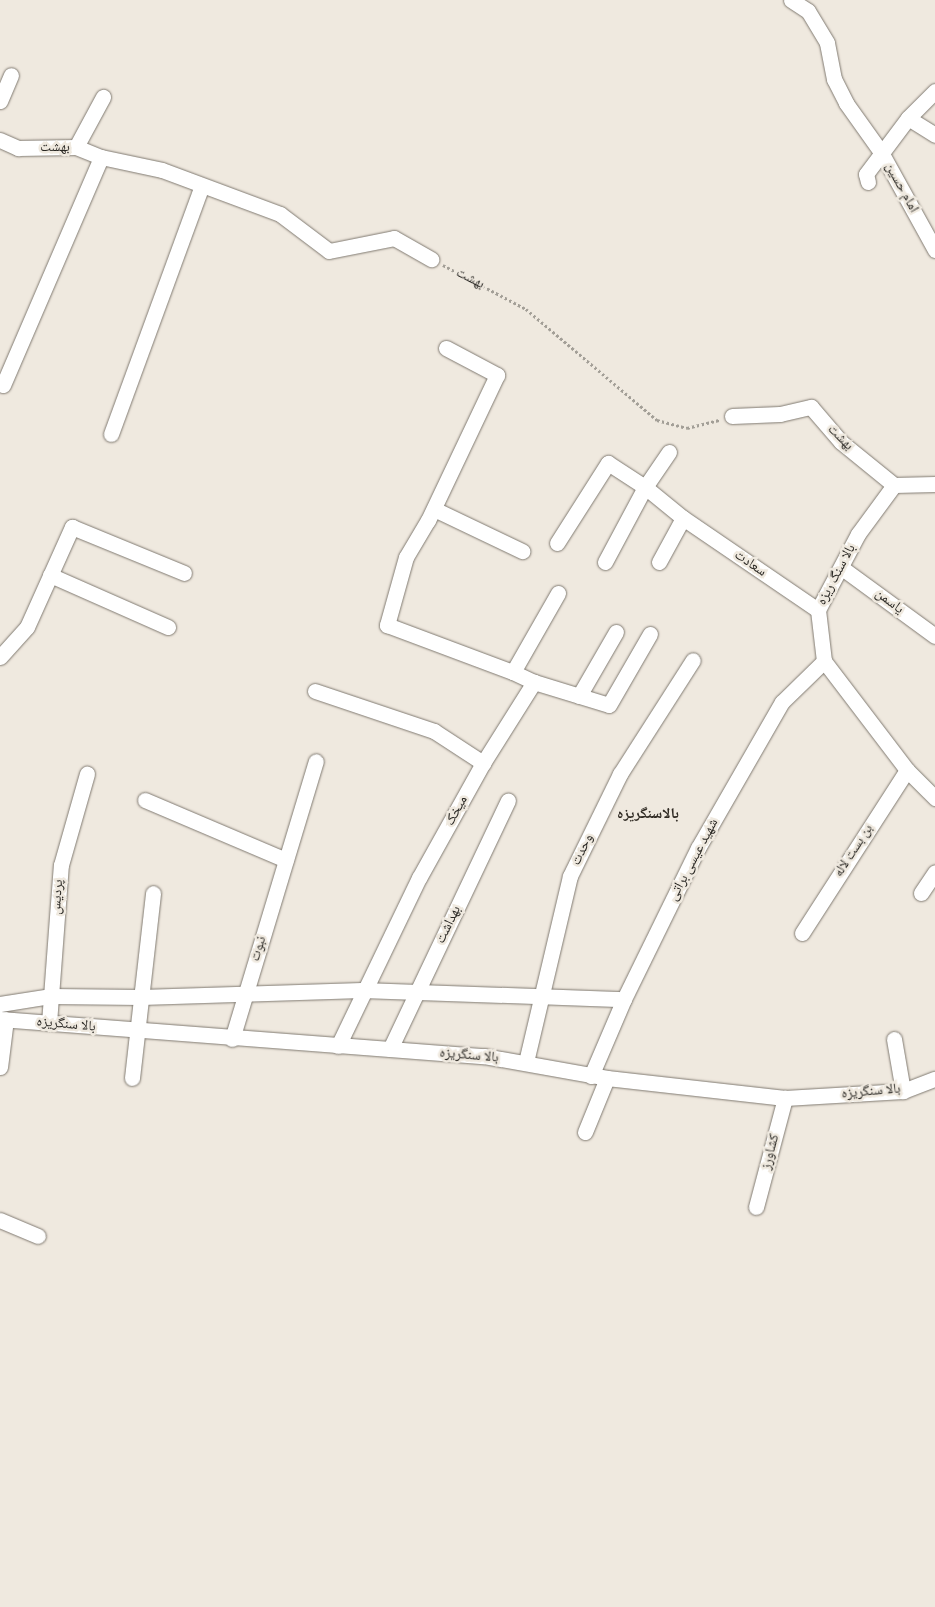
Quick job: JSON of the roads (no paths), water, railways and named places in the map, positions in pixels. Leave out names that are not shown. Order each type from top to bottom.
[{"type":"street","name":"امام حسین","points":[[791,0],[808,11],[827,43],[834,79],[846,103],[881,152],[935,250]]},
{"type":"street","points":[[0,101],[11,75]]},
{"type":"street","points":[[868,182],[865,175],[881,152],[908,118],[935,91]]},
{"type":"street","points":[[76,147],[103,97]]},
{"type":"street","points":[[908,118],[935,135]]},
{"type":"street","name":"بهشت","points":[[0,140],[18,148],[76,147],[101,157],[162,170],[280,214],[329,251],[394,238],[431,259]]},
{"type":"street","points":[[3,385],[101,157]]},
{"type":"street","points":[[111,434],[202,186]]},
{"type":"street","points":[[446,348],[497,375],[434,509],[406,557],[387,625],[513,672],[534,682],[609,705],[650,634]]},
{"type":"street","name":"بهشت","points":[[732,416],[780,414],[811,407],[841,442],[894,486]]},
{"type":"street","points":[[605,562],[645,487],[670,452]]},
{"type":"street","name":"سعادت","points":[[557,543],[608,463],[645,487],[683,518],[818,610]]},
{"type":"street","points":[[894,486],[935,484]]},
{"type":"street","name":"بالا سنگ ریزه","points":[[824,660],[818,610],[842,568],[858,534],[894,486]]},
{"type":"street","points":[[434,509],[522,551]]},
{"type":"street","points":[[659,562],[683,518]]},
{"type":"street","points":[[0,657],[27,627],[72,527],[184,573]]},
{"type":"street","name":"یاسمن","points":[[842,568],[935,636]]},
{"type":"street","points":[[50,575],[168,627]]},
{"type":"street","points":[[513,672],[558,593]]},
{"type":"street","points":[[579,696],[616,632]]},
{"type":"street","name":"وحدت","points":[[526,1062],[544,996],[570,876],[620,774],[693,660]]},
{"type":"street","points":[[824,660],[907,770],[935,798]]},
{"type":"street","name":"شهید عیسی براتی","points":[[591,1076],[624,999],[698,848],[782,702],[824,660]]},
{"type":"street","name":"میخک","points":[[338,1046],[362,990],[483,763],[534,682]]},
{"type":"street","points":[[315,691],[434,731],[483,763]]},
{"type":"street","name":"نبوت","points":[[232,1038],[316,761]]},
{"type":"street","name":"بن بست لاله","points":[[802,933],[907,770]]},
{"type":"street","name":"پردیس","points":[[49,1024],[61,865],[87,774]]},
{"type":"street","points":[[146,800],[286,860]]},
{"type":"street","name":"بهداشت","points":[[390,1049],[508,801]]},
{"type":"street","points":[[921,893],[935,872]]},
{"type":"street","points":[[132,1078],[153,893]]},
{"type":"street","points":[[0,1004],[51,996],[245,995],[362,990],[624,999]]},
{"type":"street","points":[[0,1067],[3,1019]]},
{"type":"street","name":"بالا سنگریزه","points":[[3,1019],[137,1031],[390,1049],[526,1062],[591,1076],[785,1098],[902,1091],[935,1079]]},
{"type":"street","points":[[894,1039],[902,1091]]},
{"type":"street","points":[[586,1132],[608,1078]]},
{"type":"street","name":"کشاورز","points":[[756,1207],[785,1098]]},
{"type":"street","points":[[0,1220],[38,1236]]},
{"type":"district","name":"بالاسنگریزه","points":[[648,816]]}]
